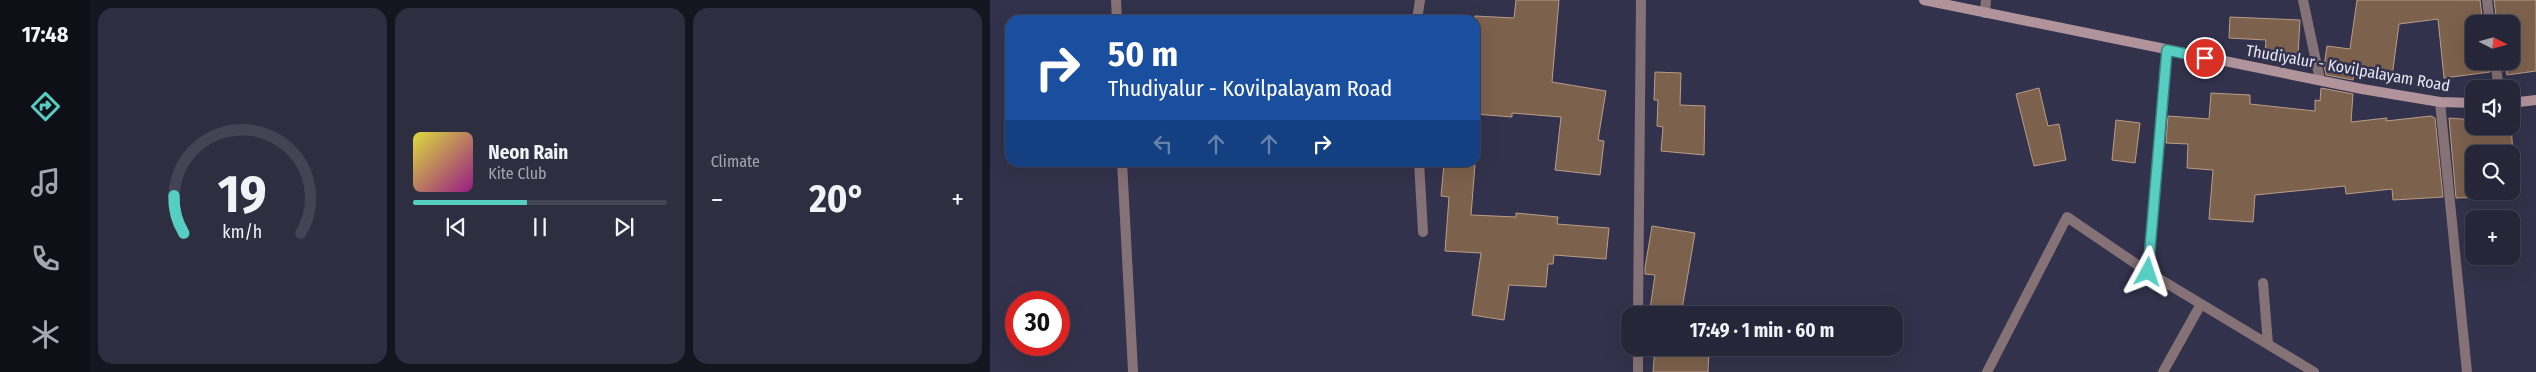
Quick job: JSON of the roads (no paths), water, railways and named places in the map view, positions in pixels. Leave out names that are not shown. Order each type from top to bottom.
[{"type":"main road","name":"Thudiyalur - Kovilpalayam Road","points":[[1924,0],[1948,3],[1985,13],[2320,80],[2440,102],[2465,103]]},
{"type":"main road","points":[[2520,102],[2536,100]]},
{"type":"street","points":[[1116,0],[1117,15]]},
{"type":"street","points":[[1418,15],[1420,0]]},
{"type":"street","points":[[1638,306],[1641,0]]},
{"type":"street","points":[[1985,13],[1986,0]]},
{"type":"street","points":[[2303,0],[2320,80]]},
{"type":"street","points":[[2486,0],[2488,15]]},
{"type":"street","points":[[2148,272],[2167,50]]},
{"type":"street","points":[[2440,102],[2467,372]]},
{"type":"street","points":[[1122,167],[1133,371]]},
{"type":"street","points":[[1419,167],[1423,232]]},
{"type":"street","points":[[1987,372],[2067,217],[2148,272],[2314,372]]},
{"type":"street","points":[[2263,283],[2268,344]]},
{"type":"street","points":[[2163,372],[2201,304]]},
{"type":"street","points":[[1638,356],[1638,372]]}]
